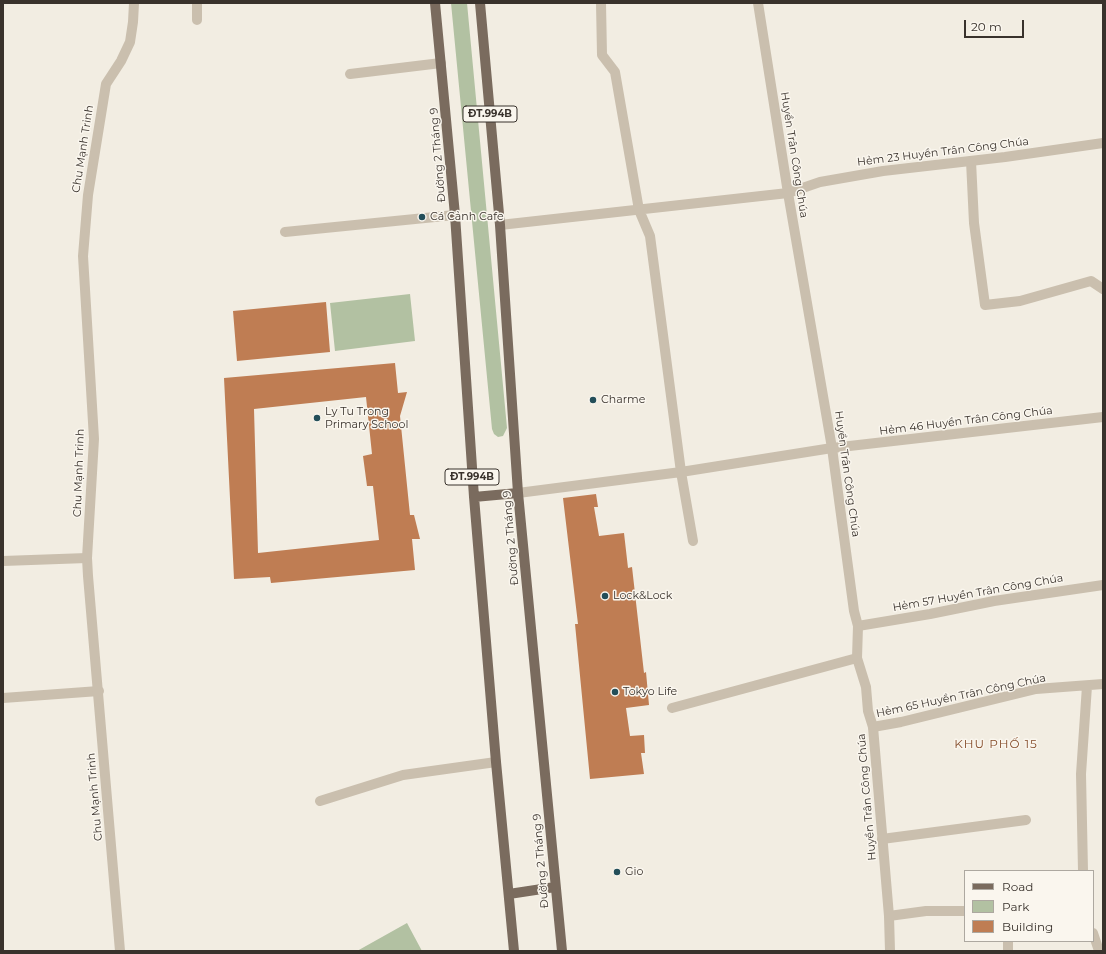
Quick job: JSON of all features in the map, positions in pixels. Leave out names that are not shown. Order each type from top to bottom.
[{"type":"main road","name":"Đường 2 Tháng 9","points":[[436,3],[455,214],[474,497],[496,762],[514,951]]},
{"type":"main road","name":"Đường 2 Tháng 9","points":[[480,3],[500,225],[518,493],[562,951]]},
{"type":"main road","points":[[474,497],[518,493]]},
{"type":"main road","points":[[509,894],[555,887]]},
{"type":"street","name":"Chu Mạnh Trinh","points":[[120,951],[87,558],[94,439],[83,256],[88,195],[106,84],[121,61],[130,42],[134,3]]},
{"type":"street","points":[[197,3],[197,20]]},
{"type":"street","points":[[601,3],[602,55],[615,72],[639,210],[650,236],[681,472],[693,542]]},
{"type":"street","name":"Huyền Trân Công Chúa","points":[[758,3],[788,193],[832,448],[854,611],[858,626],[857,658],[866,687],[868,711],[873,727],[889,916],[890,951]]},
{"type":"street","points":[[350,74],[441,63]]},
{"type":"street","name":"Hẻm 23 Huyền Trân Công Chúa","points":[[500,225],[788,193],[820,182],[883,171],[1103,143]]},
{"type":"street","points":[[971,161],[974,223],[985,305],[1020,301],[1091,281],[1103,289]]},
{"type":"street","points":[[285,232],[455,214]]},
{"type":"street","name":"Hẻm 46 Huyền Trân Công Chúa","points":[[518,493],[681,472],[832,448],[1103,417]]},
{"type":"street","points":[[3,561],[87,558]]},
{"type":"street","name":"Hẻm 57 Huyền Trân Công Chúa","points":[[858,626],[994,601],[1103,584]]},
{"type":"street","points":[[672,708],[857,658]]},
{"type":"street","name":"Hẻm 65 Huyền Trân Công Chúa","points":[[873,727],[901,722],[1036,689],[1103,684]]},
{"type":"street","points":[[1083,870],[1081,774],[1087,686]]},
{"type":"street","points":[[3,698],[99,691]]},
{"type":"street","points":[[320,801],[403,775],[496,762]]},
{"type":"street","points":[[882,839],[1026,820]]},
{"type":"street","points":[[889,916],[926,911],[964,911]]},
{"type":"street","points":[[1094,936],[1099,951]]},
{"type":"green space","points":[[451,3],[467,3],[507,428],[503,436],[498,437],[494,434],[492,429]]},
{"type":"green space","points":[[410,294],[415,341],[335,351],[330,303]]},
{"type":"green space","points":[[407,923],[422,951],[357,951]]},
{"type":"building","points":[[326,302],[330,352],[237,361],[233,311]]},
{"type":"building","points":[[395,363],[398,393],[407,392],[400,416],[410,515],[414,515],[420,539],[412,539],[415,570],[271,583],[270,577],[234,579],[224,378]],"holes":[[[366,397],[372,454],[363,456],[367,486],[373,486],[379,540],[258,553],[254,409]]]},
{"type":"building","points":[[596,494],[598,507],[594,507],[599,536],[624,533],[628,568],[632,567],[649,705],[626,708],[630,736],[644,735],[645,753],[641,753],[644,774],[590,779],[575,624],[578,624],[563,498]]},
{"type":"place","name":"Cá Cảnh Cafe","points":[[422,217]]},
{"type":"place","name":"Charme","points":[[593,400]]},
{"type":"place","name":"Ly Tu Trong Primary School","points":[[317,418]]},
{"type":"place","name":"Lock&Lock","points":[[605,596]]},
{"type":"place","name":"Tokyo Life","points":[[615,692]]},
{"type":"place","name":"Gio","points":[[617,872]]},
{"type":"district","name":"KHU PHỐ 15","points":[[996,744]]}]
